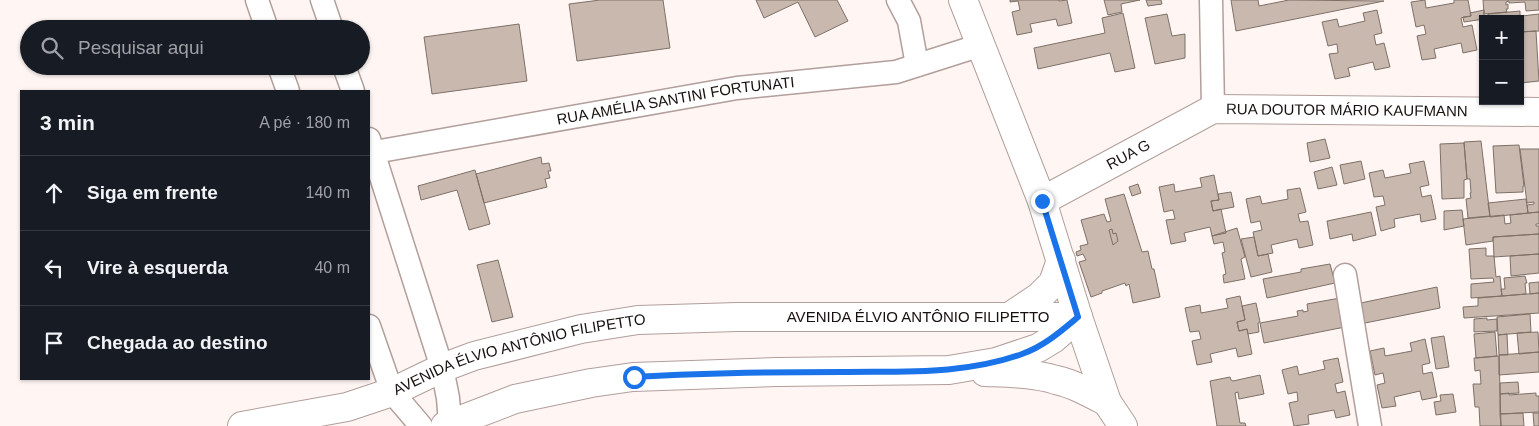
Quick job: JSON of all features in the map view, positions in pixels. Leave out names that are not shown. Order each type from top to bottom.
[{"type":"main road","points":[[963,0],[1042,201],[1107,402],[1123,426]]},
{"type":"main road","name":"RUA DOUTOR MÁRIO KAUFMANN","points":[[1213,109],[1539,112]]},
{"type":"main road","name":"RUA G","points":[[1042,201],[1213,109]]},
{"type":"main road","points":[[1008,317],[1040,297],[1054,283],[1061,260]]},
{"type":"main road","name":"AVENIDA ÉLVIO ANTÔNIO FILIPETTO","points":[[242,426],[347,407],[392,392],[442,368],[474,356],[581,330],[638,320],[737,317],[1078,317]]},
{"type":"main road","name":"AVENIDA ÉLVIO ANTÔNIO FILIPETTO","points":[[448,425],[515,399],[592,383],[634,377],[777,372],[949,370],[996,362],[1038,348],[1053,339],[1078,317]]},
{"type":"main road","points":[[949,370],[1042,377],[1080,388],[1107,402]]},
{"type":"street","points":[[257,0],[264,20]]},
{"type":"street","points":[[322,0],[329,20]]},
{"type":"street","points":[[898,0],[909,21],[916,65]]},
{"type":"street","points":[[1211,0],[1213,109]]},
{"type":"street","name":"RUA AMÉLIA SANTINI FORTUNATI","points":[[370,148],[737,88],[896,72],[980,44]]},
{"type":"street","points":[[282,75],[288,90]]},
{"type":"street","points":[[347,75],[353,90]]},
{"type":"street","points":[[370,148],[442,368],[448,398],[448,425]]},
{"type":"street","points":[[1345,275],[1370,426]]},
{"type":"street","points":[[370,329],[392,392],[421,426]]},
{"type":"building","points":[[600,0],[663,0],[670,48],[577,61],[569,4]]},
{"type":"building","points":[[756,0],[837,0],[848,21],[815,37],[798,2],[764,18]]},
{"type":"building","points":[[1010,0],[1067,0],[1072,23],[1058,26],[1056,19],[1030,24],[1032,32],[1017,35],[1012,12],[1020,10],[1018,1],[1010,2]]},
{"type":"building","points":[[1104,0],[1140,0],[1121,4],[1122,12],[1108,15]]},
{"type":"building","points":[[1146,0],[1161,0],[1162,4],[1148,6]]},
{"type":"building","points":[[1231,0],[1258,0],[1259,6],[1289,0],[1384,1],[1236,31]]},
{"type":"building","points":[[1425,0],[1426,8],[1454,3],[1454,0],[1468,0],[1471,16],[1461,18],[1463,27],[1472,25],[1477,50],[1463,53],[1461,43],[1434,49],[1436,58],[1422,60],[1417,36],[1426,34],[1424,25],[1416,27],[1411,2]]},
{"type":"building","points":[[1483,0],[1539,0],[1539,10],[1526,11],[1525,2],[1509,3],[1509,1],[1506,2],[1506,5],[1508,4],[1507,12],[1484,14]]},
{"type":"building","points":[[1377,10],[1382,33],[1374,35],[1376,45],[1384,43],[1390,67],[1375,70],[1373,62],[1348,68],[1350,76],[1335,79],[1329,54],[1338,53],[1337,44],[1328,46],[1322,22],[1337,19],[1339,27],[1365,21],[1363,13]]},
{"type":"building","points":[[1484,10],[1484,15],[1479,15],[1479,20],[1464,22],[1463,17],[1471,16],[1470,13]]},
{"type":"building","points":[[1520,11],[1520,15],[1488,14]]},
{"type":"building","points":[[1123,13],[1135,68],[1115,72],[1110,53],[1038,69],[1034,48],[1105,33],[1102,18]]},
{"type":"building","points":[[1167,14],[1172,36],[1185,34],[1185,58],[1155,64],[1145,18]]},
{"type":"building","points":[[1539,14],[1539,31],[1524,32],[1524,16]]},
{"type":"building","points":[[519,24],[527,81],[432,94],[424,37]]},
{"type":"building","points":[[1536,31],[1539,81],[1524,83],[1524,32]]},
{"type":"building","points":[[1325,139],[1330,158],[1310,162],[1307,143]]},
{"type":"building","points":[[1481,141],[1490,216],[1468,218],[1466,199],[1471,198],[1471,193],[1470,179],[1467,179],[1464,142]]},
{"type":"building","points":[[1464,143],[1467,179],[1464,180],[1464,198],[1442,199],[1440,144]]},
{"type":"building","points":[[1519,145],[1524,186],[1523,192],[1496,193],[1493,146]]},
{"type":"building","points":[[1520,149],[1539,149],[1539,212],[1528,213],[1527,205],[1534,204],[1534,202],[1527,203]]},
{"type":"building","points":[[541,157],[542,164],[549,163],[551,171],[548,171],[550,178],[545,179],[547,187],[484,203],[476,174]]},
{"type":"building","points":[[1361,161],[1365,179],[1344,184],[1340,165]]},
{"type":"building","points":[[1424,161],[1429,185],[1420,187],[1422,197],[1431,195],[1436,219],[1421,222],[1420,214],[1394,219],[1395,227],[1381,231],[1376,207],[1385,205],[1383,196],[1374,197],[1369,173],[1383,170],[1385,178],[1411,173],[1409,164]]},
{"type":"building","points":[[1332,167],[1337,185],[1318,189],[1314,172]]},
{"type":"building","points":[[475,170],[490,224],[469,230],[457,190],[421,200],[418,186]]},
{"type":"building","points":[[1214,175],[1219,200],[1211,201],[1213,211],[1221,209],[1226,233],[1212,236],[1210,227],[1184,233],[1186,241],[1171,244],[1166,220],[1175,219],[1173,210],[1164,212],[1159,187],[1174,184],[1175,192],[1202,187],[1200,178]]},
{"type":"building","points":[[1138,184],[1141,193],[1132,196],[1129,187]]},
{"type":"building","points":[[1300,188],[1306,212],[1298,214],[1300,222],[1308,221],[1313,245],[1299,248],[1297,239],[1271,245],[1273,253],[1258,256],[1253,232],[1262,230],[1260,221],[1251,223],[1246,199],[1260,196],[1262,204],[1288,199],[1287,190]]},
{"type":"building","points":[[1231,192],[1234,207],[1213,211],[1211,201],[1219,200],[1218,194]]},
{"type":"building","points":[[1124,194],[1142,252],[1148,251],[1160,297],[1133,303],[1129,284],[1126,286],[1125,283],[1091,297],[1079,262],[1086,260],[1083,254],[1077,256],[1076,252],[1081,250],[1080,246],[1088,244],[1081,220],[1104,214],[1107,222],[1111,221],[1105,199]]},
{"type":"building","points":[[1526,199],[1528,213],[1490,217],[1488,203]]},
{"type":"building","points":[[1462,210],[1464,226],[1444,230],[1444,211]]},
{"type":"building","points":[[1371,212],[1376,235],[1353,241],[1352,234],[1330,239],[1327,221]]},
{"type":"building","points":[[1539,212],[1539,224],[1536,224],[1536,226],[1539,226],[1539,234],[1493,237],[1493,241],[1466,245],[1463,219],[1504,215],[1505,224],[1511,223],[1510,215]]},
{"type":"building","points":[[1237,228],[1245,257],[1241,259],[1245,279],[1224,283],[1223,275],[1226,274],[1222,253],[1225,252],[1223,242],[1214,244],[1212,236]]},
{"type":"building","points":[[1112,229],[1113,234],[1116,233],[1118,241],[1113,245],[1109,230]]},
{"type":"building","points":[[1539,234],[1539,254],[1494,257],[1493,237]]},
{"type":"building","points":[[1254,237],[1258,256],[1268,254],[1272,272],[1251,277],[1241,239]]},
{"type":"building","points":[[1486,248],[1486,256],[1494,256],[1496,277],[1500,276],[1502,296],[1471,298],[1471,284],[1494,282],[1493,278],[1471,279],[1469,249]]},
{"type":"building","points":[[1539,254],[1539,273],[1511,276],[1510,256]]},
{"type":"building","points":[[498,260],[513,317],[492,322],[477,265]]},
{"type":"building","points":[[1330,264],[1335,283],[1267,298],[1263,279]]},
{"type":"building","points":[[1525,276],[1527,283],[1525,283],[1526,294],[1502,296],[1501,289],[1505,289],[1504,278]]},
{"type":"building","points":[[1539,282],[1539,293],[1530,294],[1529,283]]},
{"type":"building","points":[[1437,287],[1440,308],[1360,324],[1356,304]]},
{"type":"building","points":[[1539,293],[1539,313],[1464,318],[1463,307],[1478,306],[1478,298]]},
{"type":"building","points":[[1240,296],[1245,320],[1237,322],[1239,331],[1247,329],[1252,354],[1238,357],[1236,348],[1210,354],[1212,362],[1197,365],[1192,341],[1201,339],[1199,331],[1190,332],[1185,308],[1200,305],[1201,313],[1228,308],[1226,299]]},
{"type":"building","points":[[1340,298],[1345,327],[1264,343],[1260,323],[1298,316],[1297,311],[1308,311],[1307,304]]},
{"type":"building","points":[[1256,303],[1260,322],[1258,323],[1259,332],[1248,334],[1247,329],[1239,331],[1237,322],[1245,320],[1242,306]]},
{"type":"building","points":[[1530,314],[1531,332],[1498,335],[1497,317]]},
{"type":"building","points":[[1487,318],[1487,320],[1497,319],[1497,331],[1474,332],[1474,319]]},
{"type":"building","points":[[1495,332],[1497,356],[1476,358],[1474,334]]},
{"type":"building","points":[[1538,332],[1539,352],[1519,354],[1517,333]]},
{"type":"building","points":[[1507,334],[1508,355],[1499,355],[1498,335]]},
{"type":"building","points":[[1444,336],[1449,367],[1436,369],[1431,338]]},
{"type":"building","points":[[1425,339],[1430,363],[1422,365],[1423,374],[1432,372],[1437,397],[1422,400],[1420,391],[1394,397],[1396,406],[1382,408],[1377,385],[1385,383],[1383,373],[1375,375],[1370,351],[1384,348],[1385,356],[1412,351],[1410,343]]},
{"type":"building","points":[[1539,352],[1539,372],[1499,375],[1499,355]]},
{"type":"building","points":[[1499,356],[1501,426],[1480,426],[1479,407],[1475,407],[1473,384],[1481,384],[1480,370],[1475,371],[1474,358]]},
{"type":"building","points":[[1338,358],[1343,382],[1335,384],[1337,393],[1345,391],[1350,415],[1336,418],[1334,410],[1308,415],[1309,424],[1294,426],[1289,403],[1298,401],[1297,392],[1288,394],[1282,370],[1297,366],[1299,375],[1325,369],[1323,361]]},
{"type":"building","points":[[1260,375],[1264,394],[1239,399],[1238,392],[1235,393],[1240,423],[1245,423],[1246,426],[1217,426],[1210,381],[1230,377],[1233,381]]},
{"type":"building","points":[[1518,382],[1519,393],[1500,394],[1500,383]]},
{"type":"building","points":[[1509,393],[1509,395],[1536,393],[1536,396],[1539,396],[1539,412],[1500,414],[1500,394]]},
{"type":"building","points":[[1453,394],[1456,412],[1436,415],[1434,402],[1441,401],[1440,395]]},
{"type":"building","points":[[1523,413],[1524,426],[1501,426],[1500,414]]},
{"type":"building","points":[[1533,413],[1539,413],[1539,426],[1534,426]]},
{"type":"route","points":[[634,377],[777,372],[949,370],[996,362],[1038,348],[1053,339],[1078,317],[1042,201]]}]
